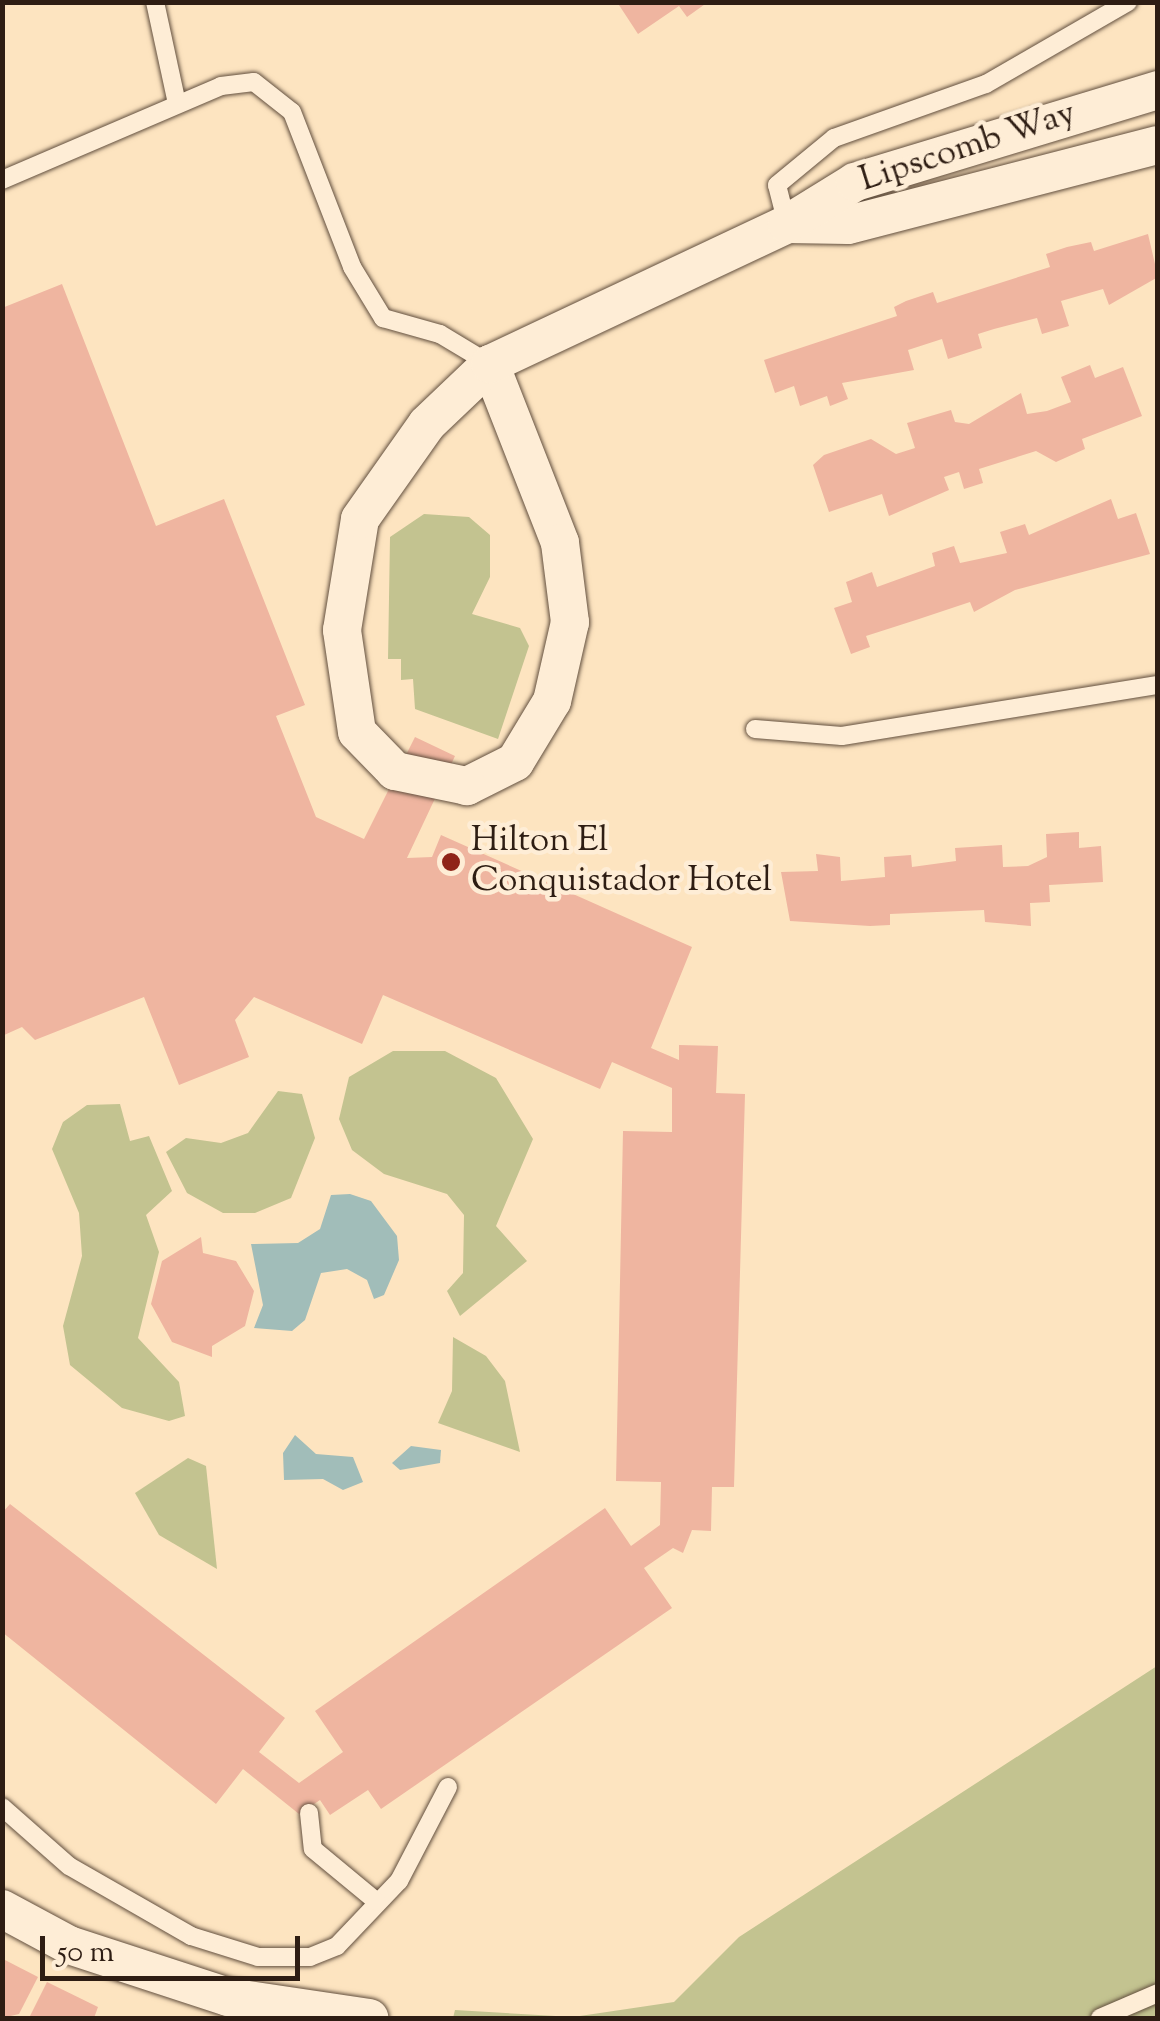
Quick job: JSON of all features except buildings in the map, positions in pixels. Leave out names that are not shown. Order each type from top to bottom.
[{"type":"street","name":"Lipscomb Way","points":[[490,364],[560,542],[570,622],[552,701],[514,762],[467,786],[394,772],[356,732],[342,630],[360,519],[427,424],[490,364],[787,224],[855,182],[1158,90]]},
{"type":"street","name":"Lipscomb Way","points":[[787,224],[848,225],[1158,145]]},
{"type":"street","points":[[2,1909],[70,1945],[228,1997],[369,2018]]},
{"type":"lane","points":[[155,2],[177,104]]},
{"type":"lane","points":[[787,224],[777,186],[834,138],[986,84],[1128,2]]},
{"type":"lane","points":[[2,180],[177,104],[254,82],[292,112],[352,267],[384,318],[440,334],[490,364]]},
{"type":"lane","points":[[755,729],[842,736],[1158,685]]},
{"type":"lane","points":[[2,1807],[69,1866],[142,1911],[258,1957],[338,1946],[424,1841],[448,1787]]},
{"type":"lane","points":[[309,1813],[314,1849],[377,1902]]},
{"type":"lane","points":[[1100,2018],[1158,1993]]},
{"type":"green space","points":[[424,514],[469,517],[490,535],[490,577],[472,614],[520,628],[529,646],[498,739],[415,709],[413,679],[401,680],[401,659],[388,659],[390,537]]},
{"type":"green space","points":[[393,1051],[445,1051],[496,1078],[533,1139],[496,1226],[527,1261],[460,1316],[447,1291],[463,1273],[464,1215],[447,1194],[384,1174],[352,1150],[339,1119],[349,1077]]},
{"type":"green space","points":[[278,1091],[302,1094],[315,1138],[291,1198],[255,1213],[223,1213],[187,1193],[166,1152],[186,1138],[221,1143],[248,1133]]},
{"type":"green space","points":[[120,1104],[130,1141],[149,1136],[172,1191],[146,1215],[159,1252],[138,1338],[179,1382],[185,1416],[169,1421],[122,1408],[70,1365],[63,1326],[82,1256],[79,1213],[52,1149],[63,1122],[87,1105]]},
{"type":"green space","points":[[453,1337],[486,1356],[505,1381],[520,1452],[438,1423],[452,1391]]},
{"type":"green space","points":[[188,1458],[206,1466],[217,1569],[159,1535],[135,1493]]},
{"type":"green space","points":[[1157,1666],[1157,2018],[453,2018],[455,2010],[573,2017],[674,2002],[739,1937]]},
{"type":"water","points":[[350,1194],[371,1201],[397,1236],[399,1260],[384,1295],[374,1299],[367,1280],[347,1269],[321,1273],[305,1320],[292,1331],[254,1328],[263,1305],[251,1244],[298,1243],[320,1229],[331,1195]]},
{"type":"water","points":[[295,1435],[316,1454],[353,1457],[363,1482],[343,1490],[323,1479],[284,1480],[283,1453]]},
{"type":"water","points":[[411,1446],[441,1450],[440,1463],[400,1470],[392,1463]]},
{"type":"place","name":"Hilton El Conquistador Hotel","points":[[451,862]]}]
